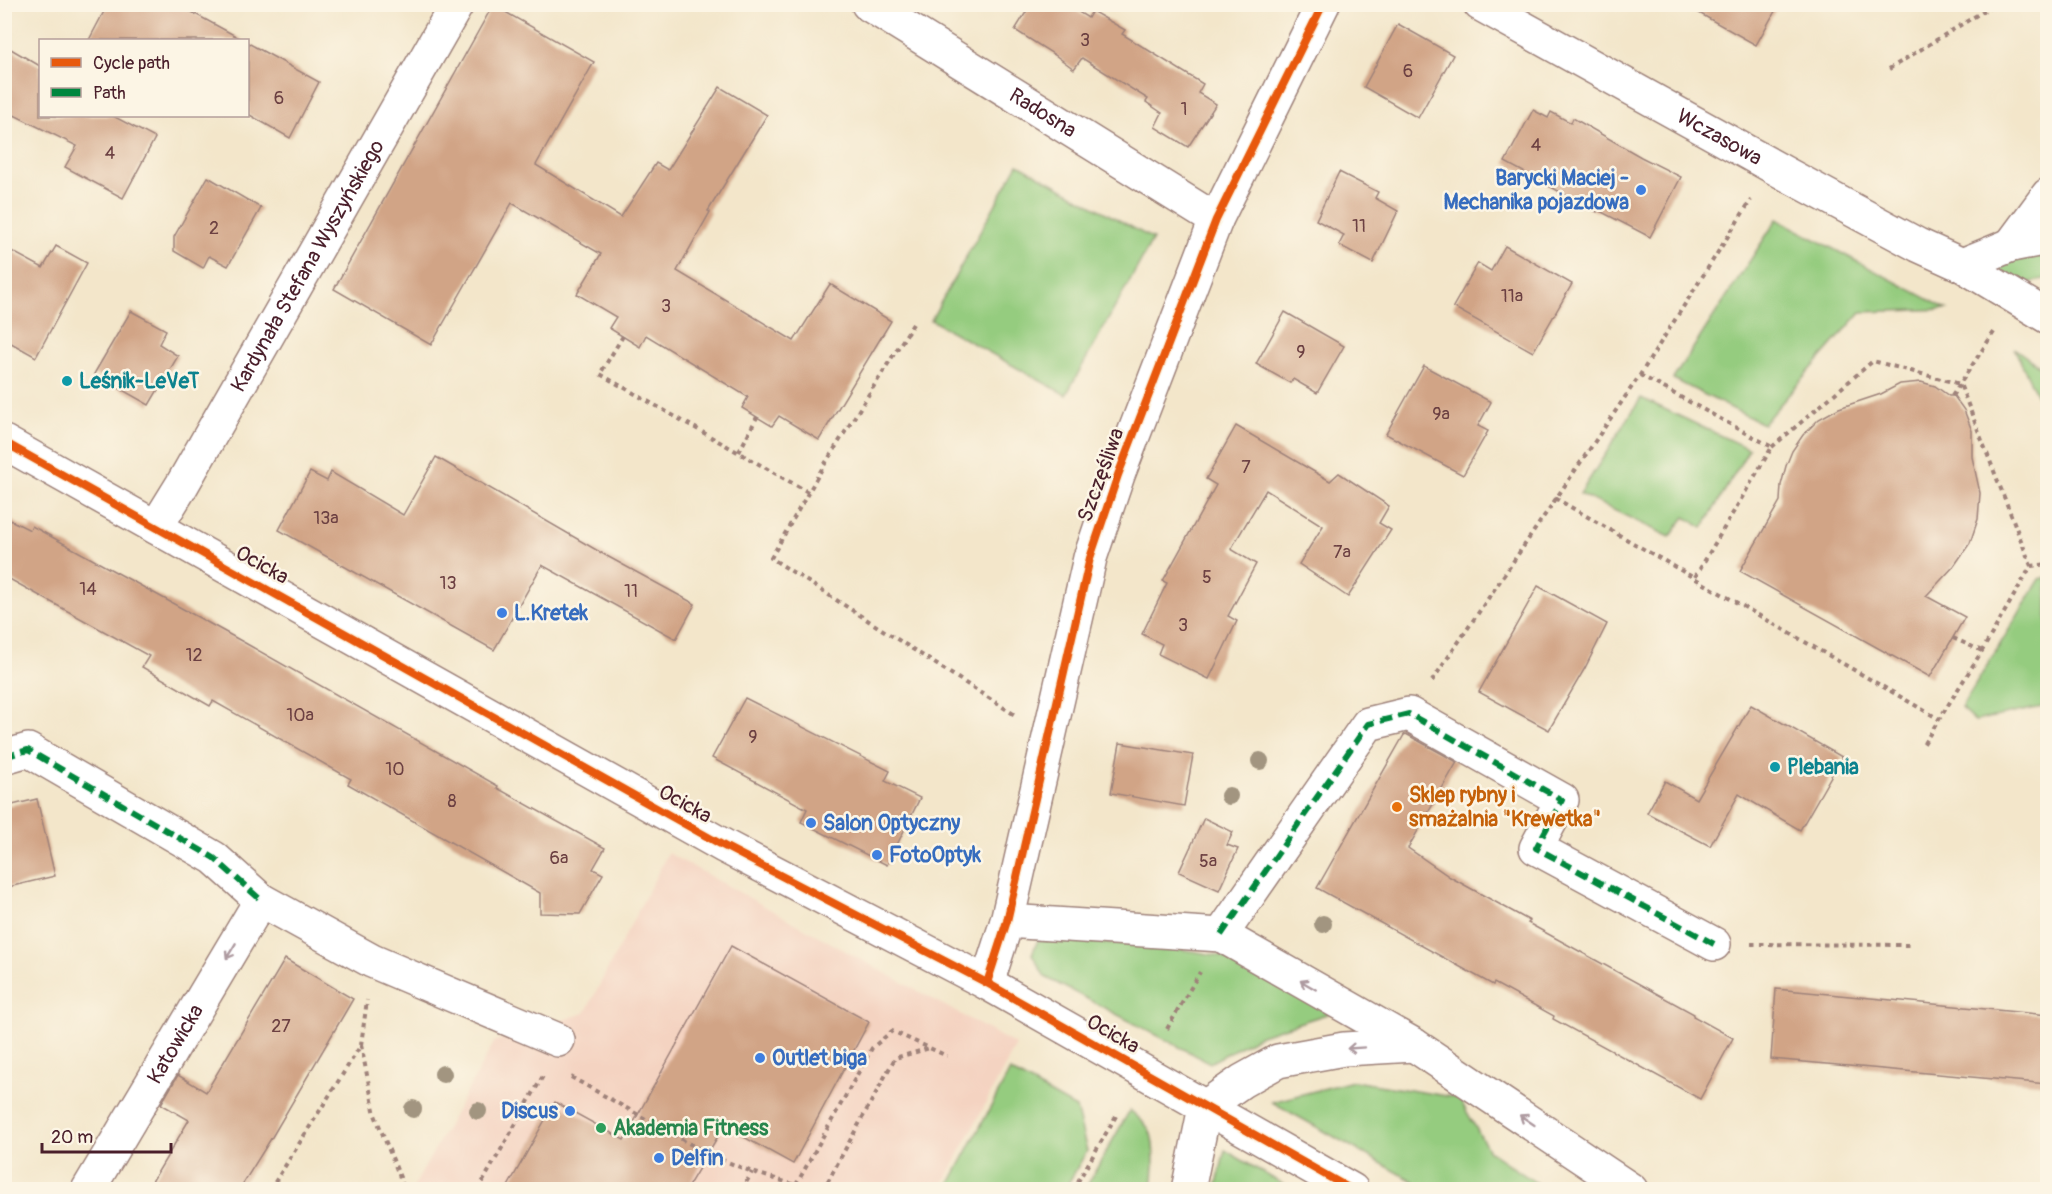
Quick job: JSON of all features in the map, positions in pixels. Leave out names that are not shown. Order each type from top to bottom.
[{"type":"street","name":"Kardynała Stefana Wyszyńskiego","points":[[156,527],[182,486],[456,4]]},
{"type":"street","name":"Radosna","points":[[868,4],[1216,220]]},
{"type":"street","name":"Szczęśliwa","points":[[987,983],[1007,921],[1090,558],[1118,475],[1216,220],[1323,4]]},
{"type":"street","name":"Wczasowa","points":[[1480,4],[1772,166],[1962,266],[2007,312],[2048,317]]},
{"type":"street","points":[[2011,244],[2048,195]]},
{"type":"street","points":[[1962,266],[2011,244],[2048,238]]},
{"type":"street","points":[[2007,312],[2048,291]]},
{"type":"street","name":"Ocicka","points":[[4,442],[714,841],[987,983],[1352,1190]]},
{"type":"street","points":[[1221,935],[1368,724],[1409,714],[1562,800],[1536,848],[1714,944]]},
{"type":"street","points":[[4,757],[28,750],[214,858],[261,900],[372,961],[558,1040]]},
{"type":"street","name":"Katowicka","points":[[88,1190],[261,900]]},
{"type":"street","points":[[1007,921],[1221,935],[1414,1045],[1631,1190]]},
{"type":"street","points":[[1188,1190],[1205,1107],[1242,1081],[1278,1061],[1344,1049],[1414,1045]]},
{"type":"path","points":[[1889,69],[1995,4]]},
{"type":"path","points":[[1409,714],[1640,375],[1772,166]]},
{"type":"path","points":[[1952,396],[2007,312]]},
{"type":"path","points":[[913,324],[808,492],[771,558],[1049,735]]},
{"type":"path","points":[[622,336],[600,374],[808,492]]},
{"type":"path","points":[[1695,577],[1772,447],[1873,361],[1960,384]]},
{"type":"path","points":[[1640,375],[1772,447]]},
{"type":"path","points":[[1960,384],[2031,566]]},
{"type":"path","points":[[739,452],[757,417]]},
{"type":"path","points":[[1555,498],[1939,719]]},
{"type":"path","points":[[2031,566],[2048,564]]},
{"type":"path","points":[[1923,745],[1982,651],[2031,566]]},
{"type":"path","points":[[1953,638],[1982,651]]},
{"type":"path","points":[[1167,1029],[1221,935]]},
{"type":"path","points":[[1714,944],[1909,945]]},
{"type":"path","points":[[372,961],[361,1045],[375,1115],[405,1190]]},
{"type":"path","points":[[796,1185],[872,1048],[892,1031],[947,1056]]},
{"type":"path","points":[[270,1190],[361,1045]]},
{"type":"path","points":[[823,1190],[895,1058],[930,1048]]},
{"type":"path","points":[[478,1190],[543,1075]]},
{"type":"path","points":[[568,1076],[708,1154],[752,1172],[818,1190]]},
{"type":"path","points":[[1073,1190],[1116,1116]]},
{"type":"path","points":[[742,1190],[752,1172]]},
{"type":"path","points":[[796,1185],[800,1190]]},
{"type":"shaded area","points":[[668,853],[1016,1045],[941,1189],[412,1190],[495,1041],[585,1013]]},
{"type":"green space","points":[[1018,164],[1153,239],[1066,395],[931,320]]},
{"type":"green space","points":[[1777,219],[1947,309],[1861,312],[1763,424],[1673,379]]},
{"type":"green space","points":[[2047,253],[2047,278],[2029,283],[2000,275],[1999,262]]},
{"type":"green space","points":[[2014,348],[2047,372],[2047,416]]},
{"type":"green space","points":[[1641,398],[1749,449],[1703,528],[1685,517],[1670,537],[1580,494]]},
{"type":"green space","points":[[2047,577],[2047,706],[1975,721],[1961,708],[2040,579]]},
{"type":"green space","points":[[1038,940],[1156,945],[1227,957],[1330,1013],[1261,1035],[1210,1063],[1045,977],[1032,954]]},
{"type":"green space","points":[[1010,1071],[1076,1108],[1087,1151],[1065,1189],[947,1189]]},
{"type":"green space","points":[[1353,1081],[1459,1098],[1489,1151],[1545,1189],[1427,1189],[1272,1102]]},
{"type":"green space","points":[[1130,1110],[1146,1126],[1152,1137],[1154,1160],[1151,1189],[1085,1189]]},
{"type":"green space","points":[[1225,1150],[1291,1189],[1216,1189]]},
{"type":"building","points":[[108,4],[177,4],[241,39],[90,39]]},
{"type":"building","points":[[1031,4],[1066,4],[1088,18],[1092,11],[1125,30],[1122,34],[1203,84],[1198,93],[1216,104],[1188,147],[1155,127],[1162,113],[1146,102],[1148,99],[1082,58],[1074,69],[1015,30]]},
{"type":"building","points":[[1683,4],[1779,4],[1756,45]]},
{"type":"building","points":[[493,5],[594,62],[536,165],[621,217],[656,163],[668,170],[720,87],[767,115],[708,211],[710,212],[677,271],[794,341],[830,284],[891,321],[819,440],[779,416],[772,426],[742,408],[748,397],[646,335],[640,347],[609,328],[616,317],[577,294],[601,254],[512,203],[431,345],[334,289]]},
{"type":"building","points":[[1398,24],[1453,55],[1418,118],[1364,87]]},
{"type":"building","points":[[249,44],[319,82],[290,138],[249,115]]},
{"type":"building","points":[[4,45],[39,65],[39,117],[115,117],[155,138],[123,198],[65,167],[77,146],[4,110]]},
{"type":"building","points":[[1533,110],[1548,118],[1551,112],[1571,123],[1573,118],[1681,177],[1650,237],[1598,210],[1597,212],[1505,162]]},
{"type":"building","points":[[1339,172],[1378,192],[1375,198],[1398,211],[1373,263],[1339,245],[1344,235],[1316,220]]},
{"type":"building","points":[[208,177],[261,208],[228,266],[209,256],[203,268],[174,251],[174,237]]},
{"type":"building","points":[[56,246],[87,263],[36,357],[4,339],[4,247],[43,268]]},
{"type":"building","points":[[1505,246],[1572,284],[1533,352],[1453,307],[1478,263],[1491,271]]},
{"type":"building","points":[[131,311],[166,330],[159,344],[178,356],[149,405],[94,374]]},
{"type":"building","points":[[1285,312],[1344,346],[1317,393],[1293,379],[1290,383],[1256,364]]},
{"type":"building","points":[[1424,366],[1491,402],[1478,426],[1488,431],[1463,475],[1386,434]]},
{"type":"building","points":[[1921,382],[1935,386],[1949,396],[1954,396],[1964,410],[1972,431],[1972,457],[1980,493],[1978,519],[1970,543],[1954,566],[1926,596],[1965,617],[1930,677],[1740,571],[1780,501],[1786,466],[1792,451],[1803,435],[1819,419],[1839,408],[1881,394],[1900,384]]},
{"type":"building","points":[[1236,426],[1330,481],[1339,473],[1389,506],[1379,523],[1391,530],[1348,597],[1299,564],[1323,526],[1266,490],[1231,549],[1256,564],[1228,616],[1237,621],[1209,679],[1158,654],[1162,644],[1142,634],[1167,583],[1163,581],[1216,485],[1206,479]]},
{"type":"building","points":[[436,457],[605,555],[695,604],[676,639],[542,565],[494,650],[279,530],[310,472],[327,481],[331,472],[403,515]]},
{"type":"building","points":[[4,517],[30,530],[32,526],[245,643],[605,848],[593,869],[603,874],[580,914],[540,913],[540,893],[348,784],[351,779],[213,701],[210,706],[142,667],[149,656],[4,576]]},
{"type":"building","points":[[1538,586],[1607,624],[1585,668],[1549,730],[1479,692]]},
{"type":"building","points":[[745,698],[890,771],[885,781],[920,798],[887,865],[801,822],[807,809],[712,758]]},
{"type":"building","name":"Plebania","points":[[1751,705],[1842,757],[1800,830],[1739,794],[1710,846],[1647,813],[1665,781],[1696,799]]},
{"type":"building","points":[[1406,734],[1457,762],[1408,848],[1450,877],[1530,921],[1528,923],[1694,1014],[1693,1016],[1733,1038],[1700,1099],[1553,1019],[1554,1016],[1317,888]]},
{"type":"building","points":[[1120,743],[1193,755],[1184,806],[1111,793]]},
{"type":"building","points":[[37,799],[55,876],[4,888],[4,807]]},
{"type":"building","points":[[1204,818],[1233,832],[1227,845],[1238,849],[1219,890],[1179,872]]},
{"type":"building","name":"Outlet biga","points":[[731,946],[869,1022],[793,1164],[724,1126],[686,1190],[506,1190],[555,1102],[624,1140]]},
{"type":"building","points":[[285,959],[353,999],[272,1137],[239,1190],[147,1190],[189,1120],[161,1104],[178,1075],[206,1092]]},
{"type":"building","points":[[1776,989],[2048,1015],[2048,1084],[1771,1059]]},
{"type":"marked path","points":[[1221,935],[1368,724],[1409,714],[1562,800],[1536,848],[1714,944]]},
{"type":"marked path","points":[[4,757],[28,750],[214,858],[261,900]]},
{"type":"cycle path","points":[[987,983],[1007,921],[1090,558],[1118,475],[1216,220],[1323,4]]},
{"type":"cycle path","points":[[4,442],[724,846],[987,983],[1352,1190]]},
{"type":"place","name":"Barycki Maciej - Mechanika pojazdowa","points":[[1641,190]]},
{"type":"place","name":"Leśnik-LeVeT","points":[[67,381]]},
{"type":"place","name":"L.Kretek","points":[[502,613]]},
{"type":"place","name":"Plebania","points":[[1775,767]]},
{"type":"place","name":"Sklep rybny i smażalnia \"Krewetka\"","points":[[1397,807]]},
{"type":"place","name":"Salon Optyczny","points":[[811,823]]},
{"type":"place","name":"FotoOptyk","points":[[877,855]]},
{"type":"place","name":"Outlet biga","points":[[760,1058]]},
{"type":"place","name":"Discus","points":[[570,1111]]},
{"type":"place","name":"Akademia Fitness","points":[[601,1128]]},
{"type":"place","name":"Delfin","points":[[659,1158]]}]
